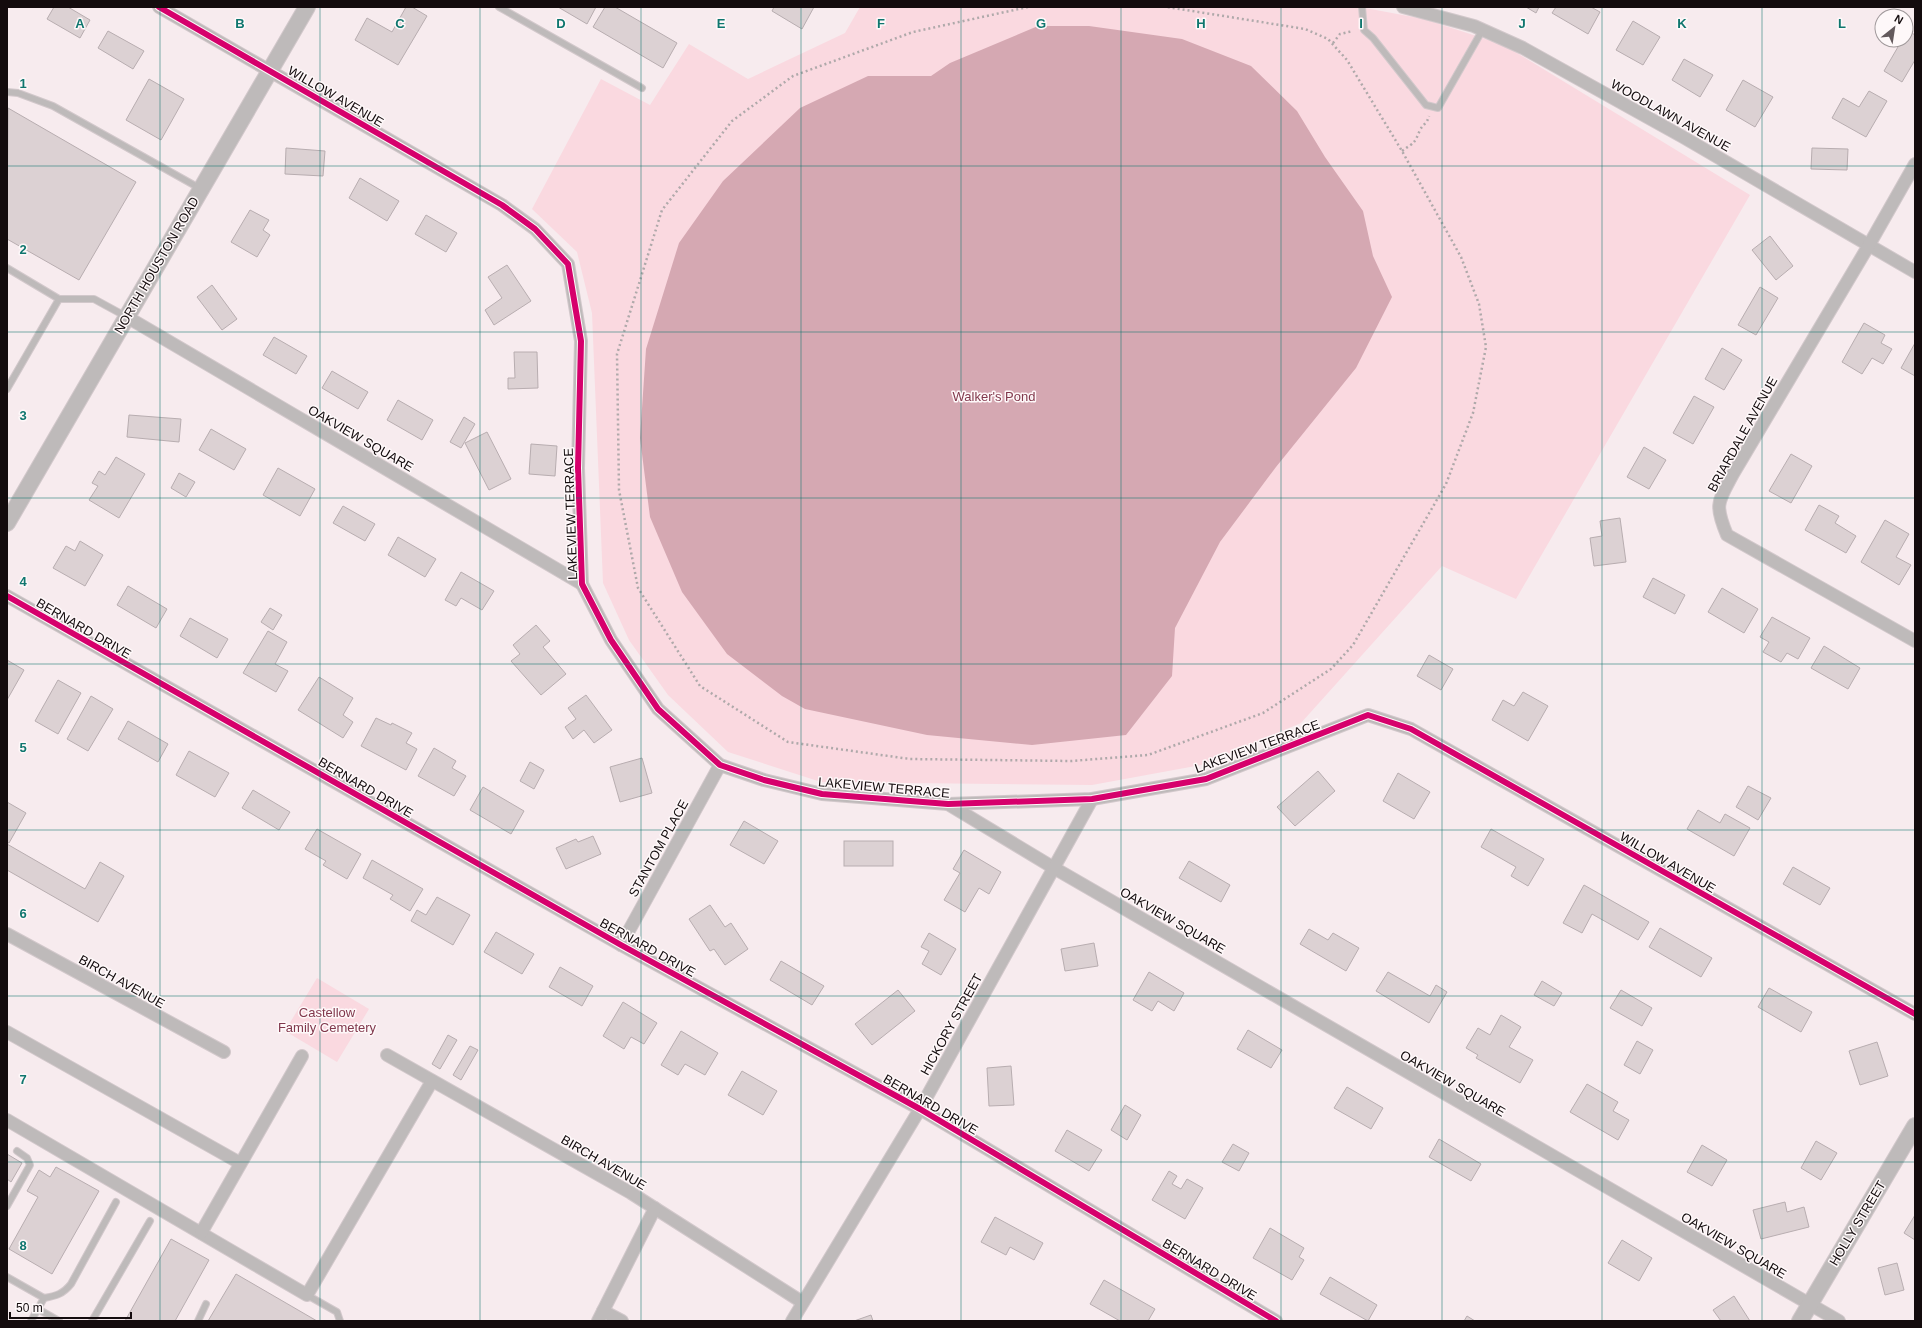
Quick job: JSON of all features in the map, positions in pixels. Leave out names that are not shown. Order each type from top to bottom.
[{"type":"street","name":"WILLOW AVENUE","points":[[159,7],[502,205]]},
{"type":"street","name":"NORTH HOUSTON ROAD","points":[[7,523],[306,7]]},
{"type":"street","name":"WOODLAWN AVENUE","points":[[1403,7],[1416,8],[1474,26],[1523,48],[1683,137],[1915,272]]},
{"type":"street","name":"BRIARDALE AVENUE","points":[[1915,164],[1869,245],[1730,480],[1720,498],[1719,515],[1727,535],[1915,641]]},
{"type":"street","name":"LAKEVIEW TERRACE","points":[[502,205],[535,229],[568,264],[581,341],[578,468],[582,584],[611,640],[658,709],[720,765],[764,780],[822,794],[948,804],[1092,800],[1206,779],[1368,715],[1411,728]]},
{"type":"street","name":"OAKVIEW SQUARE","points":[[127,317],[582,584]]},
{"type":"street","name":"BERNARD DRIVE","points":[[7,596],[621,945],[920,1109],[1276,1321]]},
{"type":"street","name":"WILLOW AVENUE","points":[[1411,728],[1915,1014]]},
{"type":"street","name":"STANTOM PLACE","points":[[621,945],[720,765]]},
{"type":"street","name":"HICKORY STREET","points":[[792,1321],[802,1302],[920,1109],[1092,800]]},
{"type":"street","name":"LAKEVIEW TERRACE","points":[[948,804],[1054,868]]},
{"type":"street","name":"OAKVIEW SQUARE","points":[[1054,868],[1839,1321]]},
{"type":"street","name":"BIRCH AVENUE","points":[[7,934],[224,1052]]},
{"type":"street","points":[[7,1032],[240,1163]]},
{"type":"street","name":"BIRCH AVENUE","points":[[387,1055],[655,1208],[802,1302]]},
{"type":"street","points":[[200,1233],[302,1056]]},
{"type":"street","points":[[7,1120],[307,1295],[432,1081]]},
{"type":"street","name":"HOLLY STREET","points":[[1800,1321],[1915,1126]]},
{"type":"street","points":[[622,1321],[600,1316],[655,1208]]},
{"type":"lane","points":[[499,7],[642,88]]},
{"type":"lane","points":[[1362,7],[1364,30],[1373,38],[1426,105],[1438,108],[1482,30]]},
{"type":"lane","points":[[7,92],[18,94],[53,106],[201,189]]},
{"type":"lane","points":[[7,268],[59,299],[94,299],[127,317]]},
{"type":"lane","points":[[7,389],[59,299]]},
{"type":"lane","points":[[7,1206],[30,1165],[27,1158],[17,1151]]},
{"type":"lane","points":[[7,1277],[44,1298],[56,1296],[65,1292],[116,1202]]},
{"type":"lane","points":[[92,1321],[150,1221]]},
{"type":"lane","points":[[307,1295],[338,1312],[340,1321]]},
{"type":"lane","points":[[31,1321],[44,1298]]},
{"type":"lane","points":[[198,1321],[206,1304]]},
{"type":"lane","points":[[38,1309],[59,1321]]},
{"type":"path","points":[[1028,7],[913,32],[793,76],[732,121],[662,210],[617,354],[619,490],[638,588],[700,686],[788,742],[910,759],[1071,761],[1148,755],[1263,713],[1331,669],[1353,645],[1446,484],[1473,413],[1486,347],[1479,304],[1461,257],[1402,151],[1347,60],[1333,43],[1305,29],[1167,7]]},
{"type":"path","points":[[1333,43],[1340,34],[1364,30]]},
{"type":"path","points":[[1402,151],[1416,141],[1420,128],[1427,124],[1431,106]]},
{"type":"green space","name":"Walker's Pond","points":[[860,7],[1360,7],[1424,19],[1504,45],[1750,195],[1516,599],[1442,566],[1301,723],[1201,765],[1092,785],[821,782],[728,752],[668,695],[629,640],[603,583],[592,313],[577,252],[532,209],[601,79],[650,105],[689,44],[748,79],[845,33]]},
{"type":"green space","name":"Castellow Family Cemetery","points":[[317,978],[369,1009],[337,1062],[285,1031]]},
{"type":"shaded area","points":[[1038,26],[1089,26],[1182,39],[1251,66],[1297,111],[1325,157],[1363,211],[1373,256],[1392,297],[1356,368],[1276,467],[1220,542],[1175,628],[1172,676],[1126,735],[1032,745],[927,735],[805,709],[782,696],[727,654],[682,592],[650,517],[640,438],[646,349],[679,243],[723,181],[800,108],[868,76],[931,76],[950,63]]},
{"type":"building","points":[[54,7],[68,7],[90,20],[80,38],[47,19]]},
{"type":"building","points":[[406,7],[412,7],[427,16],[398,65],[355,40],[367,18],[392,32]]},
{"type":"building","points":[[558,7],[596,7],[587,24]]},
{"type":"building","points":[[605,7],[615,7],[677,43],[663,68],[593,27]]},
{"type":"building","points":[[774,7],[814,7],[802,29],[772,11]]},
{"type":"building","points":[[1526,7],[1539,7],[1536,13]]},
{"type":"building","points":[[1556,7],[1591,7],[1600,12],[1588,34],[1552,13]]},
{"type":"building","points":[[1633,21],[1660,37],[1643,65],[1616,50]]},
{"type":"building","points":[[108,31],[144,51],[133,69],[98,48]]},
{"type":"building","points":[[1915,35],[1915,60],[1902,82],[1884,71],[1897,48],[1914,48]]},
{"type":"building","points":[[1684,59],[1713,75],[1700,97],[1672,80]]},
{"type":"building","points":[[149,79],[184,99],[161,140],[126,120]]},
{"type":"building","points":[[1743,80],[1773,97],[1755,127],[1726,110]]},
{"type":"building","points":[[1869,91],[1887,101],[1866,137],[1832,118],[1843,98],[1859,107]]},
{"type":"building","points":[[8,108],[136,182],[79,280],[7,239]]},
{"type":"building","points":[[286,148],[325,151],[323,176],[285,174]]},
{"type":"building","points":[[1812,148],[1848,149],[1847,170],[1811,169]]},
{"type":"building","points":[[360,178],[399,201],[387,221],[349,198]]},
{"type":"building","points":[[250,210],[269,220],[263,230],[270,235],[257,257],[231,242]]},
{"type":"building","points":[[426,215],[457,233],[446,252],[415,234]]},
{"type":"building","points":[[1770,236],[1793,266],[1776,280],[1752,250]]},
{"type":"building","points":[[507,265],[531,301],[494,325],[485,310],[502,298],[488,277]]},
{"type":"building","points":[[212,285],[237,319],[222,330],[197,297]]},
{"type":"building","points":[[1760,287],[1778,298],[1756,335],[1738,325]]},
{"type":"building","points":[[1864,323],[1885,335],[1881,343],[1892,349],[1883,364],[1872,358],[1862,374],[1842,362]]},
{"type":"building","points":[[274,337],[307,356],[296,374],[263,355]]},
{"type":"building","points":[[1915,343],[1915,376],[1901,368]]},
{"type":"building","points":[[1722,348],[1742,360],[1724,390],[1705,379]]},
{"type":"building","points":[[514,352],[537,352],[538,388],[508,389],[508,378],[515,378]]},
{"type":"building","points":[[332,371],[368,392],[358,409],[322,388]]},
{"type":"building","points":[[1694,396],[1714,407],[1693,444],[1673,433]]},
{"type":"building","points":[[398,400],[433,420],[422,440],[387,420]]},
{"type":"building","points":[[129,415],[181,419],[179,442],[127,437]]},
{"type":"building","points":[[464,417],[475,424],[461,448],[450,442]]},
{"type":"building","points":[[211,429],[246,449],[234,470],[199,450]]},
{"type":"building","points":[[487,432],[511,479],[489,490],[465,443]]},
{"type":"building","points":[[531,444],[557,446],[555,476],[529,474]]},
{"type":"building","points":[[1644,447],[1666,460],[1649,489],[1627,477]]},
{"type":"building","points":[[1791,454],[1812,466],[1791,503],[1769,491]]},
{"type":"building","points":[[116,457],[145,474],[119,518],[89,500],[98,486],[92,483],[99,471],[105,475]]},
{"type":"building","points":[[278,468],[315,489],[300,516],[263,495]]},
{"type":"building","points":[[179,473],[195,482],[186,497],[171,488]]},
{"type":"building","points":[[1819,505],[1839,516],[1835,523],[1856,536],[1846,553],[1805,530]]},
{"type":"building","points":[[343,506],[375,524],[365,541],[333,523]]},
{"type":"building","points":[[1620,518],[1626,562],[1594,566],[1590,538],[1602,536],[1600,521]]},
{"type":"building","points":[[1885,520],[1909,534],[1896,557],[1911,565],[1899,585],[1861,562]]},
{"type":"building","points":[[398,537],[436,559],[425,577],[388,555]]},
{"type":"building","points":[[80,541],[103,555],[85,586],[53,568],[66,546],[75,551]]},
{"type":"building","points":[[461,572],[494,591],[482,610],[461,598],[456,606],[445,600]]},
{"type":"building","points":[[1653,578],[1685,595],[1675,614],[1643,597]]},
{"type":"building","points":[[128,586],[167,609],[156,628],[117,605]]},
{"type":"building","points":[[1722,588],[1758,609],[1744,633],[1708,612]]},
{"type":"building","points":[[270,608],[282,615],[273,630],[261,622]]},
{"type":"building","points":[[1772,617],[1810,638],[1798,659],[1787,653],[1781,662],[1763,652],[1769,642],[1760,637]]},
{"type":"building","points":[[190,618],[228,639],[217,658],[180,636]]},
{"type":"building","points":[[536,625],[550,641],[543,647],[566,674],[541,695],[511,661],[520,654],[513,645]]},
{"type":"building","points":[[268,631],[287,642],[275,664],[288,671],[276,692],[243,673]]},
{"type":"building","points":[[1824,646],[1860,668],[1848,689],[1811,668]]},
{"type":"building","points":[[1429,655],[1453,669],[1441,690],[1417,676]]},
{"type":"building","points":[[7,660],[24,670],[7,700]]},
{"type":"building","points":[[319,677],[353,698],[343,715],[353,722],[343,738],[298,710]]},
{"type":"building","points":[[58,680],[81,693],[58,734],[35,721]]},
{"type":"building","points":[[1523,692],[1548,706],[1528,741],[1492,720],[1503,700],[1514,706]]},
{"type":"building","points":[[586,695],[612,730],[594,743],[584,730],[573,739],[565,727],[576,719],[568,708]]},
{"type":"building","points":[[91,696],[113,709],[88,751],[67,739]]},
{"type":"building","points":[[376,718],[391,725],[392,723],[412,733],[406,743],[417,749],[406,770],[361,746]]},
{"type":"building","points":[[128,721],[168,744],[158,762],[118,739]]},
{"type":"building","points":[[434,748],[456,761],[452,768],[466,776],[454,796],[418,776]]},
{"type":"building","points":[[189,751],[229,773],[215,797],[176,775]]},
{"type":"building","points":[[642,758],[652,793],[620,802],[610,767]]},
{"type":"building","points":[[530,762],[544,770],[534,789],[520,781]]},
{"type":"building","points":[[1318,771],[1335,791],[1295,826],[1277,807]]},
{"type":"building","points":[[1398,773],[1430,792],[1414,819],[1383,801]]},
{"type":"building","points":[[1748,786],[1771,798],[1758,820],[1736,807]]},
{"type":"building","points":[[483,787],[524,811],[511,834],[470,810]]},
{"type":"building","points":[[253,790],[290,812],[279,830],[242,808]]},
{"type":"building","points":[[7,802],[26,813],[9,843],[7,842]]},
{"type":"building","points":[[1698,810],[1720,823],[1725,814],[1750,828],[1734,856],[1687,829]]},
{"type":"building","points":[[744,821],[778,841],[764,864],[730,845]]},
{"type":"building","points":[[317,829],[361,854],[347,879],[323,865],[326,861],[305,849]]},
{"type":"building","points":[[1491,829],[1544,859],[1528,886],[1511,876],[1516,867],[1481,847]]},
{"type":"building","points":[[593,836],[601,854],[566,869],[556,848],[576,839],[578,842]]},
{"type":"building","points":[[844,841],[893,841],[893,866],[844,866]]},
{"type":"building","points":[[7,844],[85,889],[100,862],[124,876],[98,922],[7,870]]},
{"type":"building","points":[[964,850],[1001,872],[989,894],[979,888],[965,912],[944,900],[960,873],[953,869]]},
{"type":"building","points":[[372,860],[423,889],[410,911],[390,899],[393,895],[363,878]]},
{"type":"building","points":[[1189,861],[1230,885],[1221,902],[1179,878]]},
{"type":"building","points":[[1793,867],[1830,888],[1820,905],[1783,884]]},
{"type":"building","points":[[1584,885],[1649,922],[1638,940],[1592,914],[1582,933],[1563,923]]},
{"type":"building","points":[[437,897],[470,915],[453,945],[411,921],[417,910],[426,915]]},
{"type":"building","points":[[710,905],[725,927],[731,923],[748,949],[725,965],[714,949],[710,951],[689,919]]},
{"type":"building","points":[[1660,928],[1712,958],[1701,977],[1649,947]]},
{"type":"building","points":[[1309,929],[1328,940],[1333,933],[1359,948],[1346,971],[1300,944]]},
{"type":"building","points":[[496,932],[534,954],[522,974],[484,952]]},
{"type":"building","points":[[929,933],[956,949],[941,975],[922,964],[929,951],[921,947]]},
{"type":"building","points":[[1094,943],[1098,966],[1065,971],[1061,949]]},
{"type":"building","points":[[781,961],[824,986],[812,1005],[770,980]]},
{"type":"building","points":[[560,967],[593,986],[582,1006],[549,987]]},
{"type":"building","points":[[1149,972],[1184,993],[1174,1011],[1158,1001],[1152,1011],[1133,1000]]},
{"type":"building","points":[[1388,972],[1430,996],[1436,985],[1447,992],[1429,1023],[1376,991]]},
{"type":"building","points":[[1542,981],[1562,993],[1554,1006],[1534,995]]},
{"type":"building","points":[[1769,988],[1812,1012],[1801,1032],[1758,1007]]},
{"type":"building","points":[[898,990],[915,1011],[872,1045],[855,1024]]},
{"type":"building","points":[[1621,990],[1652,1008],[1642,1026],[1610,1008]]},
{"type":"building","points":[[623,1002],[657,1023],[644,1044],[631,1037],[624,1049],[603,1036]]},
{"type":"building","points":[[1501,1015],[1521,1027],[1509,1047],[1533,1060],[1520,1083],[1476,1058],[1478,1055],[1466,1048],[1478,1028],[1490,1035]]},
{"type":"building","points":[[1248,1030],[1282,1050],[1271,1068],[1237,1049]]},
{"type":"building","points":[[681,1031],[718,1053],[705,1075],[685,1064],[678,1075],[661,1065]]},
{"type":"building","points":[[448,1035],[457,1040],[440,1069],[432,1064]]},
{"type":"building","points":[[1637,1041],[1653,1050],[1640,1074],[1624,1065]]},
{"type":"building","points":[[1877,1042],[1888,1076],[1860,1085],[1849,1051]]},
{"type":"building","points":[[470,1046],[478,1050],[461,1080],[453,1075]]},
{"type":"building","points":[[1011,1066],[1014,1105],[989,1106],[987,1068]]},
{"type":"building","points":[[742,1071],[777,1091],[763,1115],[728,1095]]},
{"type":"building","points":[[1587,1084],[1618,1102],[1613,1111],[1629,1120],[1618,1140],[1570,1112]]},
{"type":"building","points":[[1347,1087],[1383,1108],[1371,1129],[1334,1108]]},
{"type":"building","points":[[1125,1105],[1141,1115],[1127,1140],[1111,1130]]},
{"type":"building","points":[[1067,1130],[1102,1150],[1089,1171],[1055,1151]]},
{"type":"building","points":[[1439,1139],[1481,1164],[1471,1181],[1429,1157]]},
{"type":"building","points":[[1816,1141],[1837,1153],[1821,1180],[1801,1168]]},
{"type":"building","points":[[1233,1144],[1249,1153],[1239,1171],[1222,1162]]},
{"type":"building","points":[[1702,1145],[1727,1160],[1712,1186],[1687,1172]]},
{"type":"building","points":[[7,1154],[22,1163],[11,1182],[7,1179]]},
{"type":"building","points":[[56,1167],[99,1191],[52,1274],[9,1249],[38,1197],[27,1191],[39,1170],[50,1177]]},
{"type":"building","points":[[1169,1171],[1177,1176],[1172,1184],[1181,1189],[1187,1179],[1203,1188],[1185,1219],[1152,1200]]},
{"type":"building","points":[[1785,1202],[1787,1212],[1804,1207],[1809,1227],[1761,1239],[1753,1210]]},
{"type":"building","points":[[1915,1215],[1915,1240],[1904,1233]]},
{"type":"building","points":[[995,1217],[1043,1243],[1034,1260],[1010,1247],[1006,1255],[981,1242]]},
{"type":"building","points":[[1270,1228],[1304,1248],[1299,1257],[1304,1260],[1292,1280],[1253,1258]]},
{"type":"building","points":[[171,1239],[209,1260],[175,1321],[125,1321]]},
{"type":"building","points":[[1622,1240],[1652,1258],[1639,1281],[1608,1263]]},
{"type":"building","points":[[1897,1263],[1904,1290],[1885,1295],[1878,1268]]},
{"type":"building","points":[[236,1274],[317,1321],[208,1321]]},
{"type":"building","points":[[1330,1277],[1377,1305],[1368,1321],[1320,1294]]},
{"type":"building","points":[[1104,1280],[1155,1309],[1148,1321],[1120,1321],[1090,1304]]},
{"type":"building","points":[[1734,1296],[1750,1321],[1721,1321],[1713,1310]]},
{"type":"building","points":[[871,1315],[873,1321],[854,1321]]},
{"type":"building","points":[[1467,1316],[1475,1321],[1464,1321]]},
{"type":"cycle path","points":[[159,7],[502,205],[535,229],[568,264],[581,341],[578,468],[582,584],[611,640],[658,709],[720,765],[764,780],[822,794],[948,804],[1092,799],[1206,779],[1368,715],[1411,729],[1915,1014]]},
{"type":"cycle path","points":[[7,596],[621,945],[920,1109],[1276,1321]]}]
